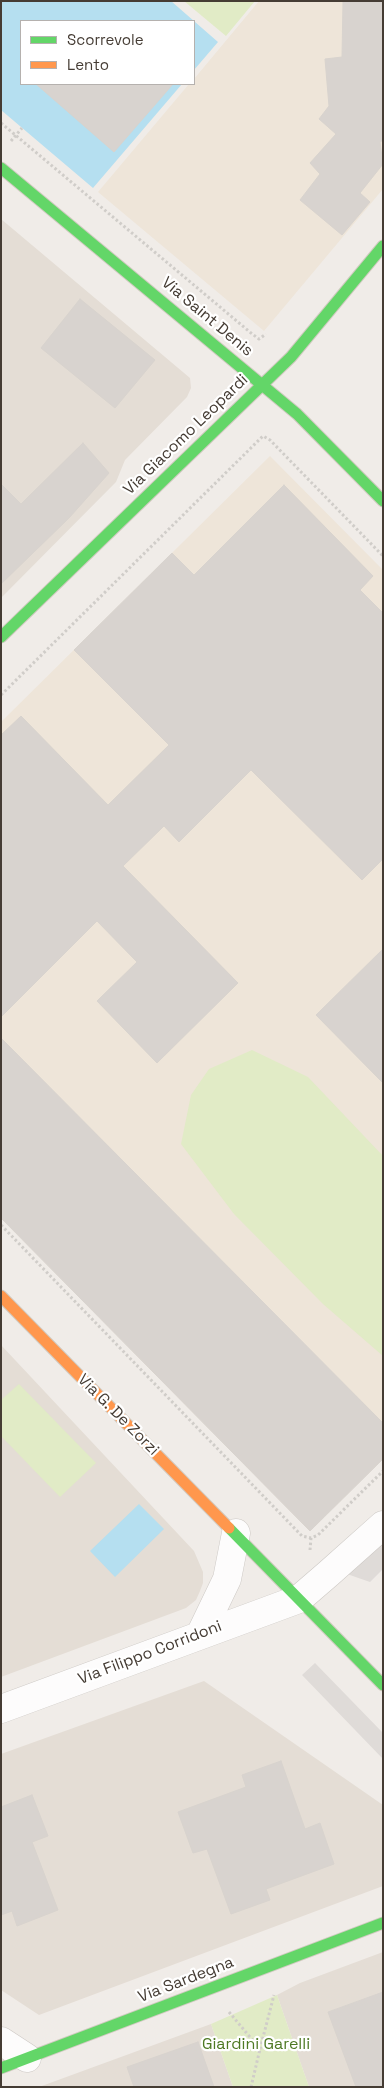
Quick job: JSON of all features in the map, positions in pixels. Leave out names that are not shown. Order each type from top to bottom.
[{"type":"street","name":"Via Saint Denis","points":[[1,168],[297,414],[383,501]]},
{"type":"street","name":"Via Giacomo Leopardi","points":[[1,637],[291,357],[383,246]]},
{"type":"street","name":"Via G. De Zorzi","points":[[1,1296],[236,1533],[383,1685]]},
{"type":"street","name":"Via Filippo Corridoni","points":[[1,1709],[299,1598],[383,1525]]},
{"type":"street","points":[[200,1635],[227,1579],[236,1533]]},
{"type":"street","name":"Via Sardegna","points":[[1,2068],[383,1923]]},
{"type":"street","points":[[1,2041],[28,2058]]},
{"type":"path","points":[[1,123],[251,333],[259,339],[266,334]]},
{"type":"path","points":[[16,135],[22,128]]},
{"type":"path","points":[[1,695],[263,436],[270,440],[383,556]]},
{"type":"path","points":[[1,1225],[302,1536],[311,1538],[318,1534],[383,1472]]},
{"type":"path","points":[[309,1553],[311,1538]]},
{"type":"path","points":[[251,2087],[275,1992]]},
{"type":"path","points":[[227,2010],[260,2049]]},
{"type":"shaded area","points":[[259,1],[383,1],[383,189],[264,331],[98,192],[188,85],[195,85],[195,78]]},
{"type":"shaded area","points":[[1,219],[190,378],[191,388],[187,397],[125,460],[116,482],[1,598]]},
{"type":"shaded area","points":[[270,456],[383,570],[383,1459],[310,1531],[1,1218],[1,722]]},
{"type":"shaded area","points":[[1,1345],[194,1551],[203,1572],[203,1583],[196,1600],[186,1608],[1,1677]]},
{"type":"shaded area","points":[[383,1539],[383,1569],[370,1582],[347,1574]]},
{"type":"shaded area","points":[[315,1663],[383,1733],[383,1759],[302,1675]]},
{"type":"shaded area","points":[[204,1681],[383,1805],[383,1886],[39,2015],[1,1990],[1,1754]]},
{"type":"shaded area","points":[[383,1952],[383,2087],[309,2087],[277,1995],[300,1983]]},
{"type":"shaded area","points":[[211,2024],[233,2087],[39,2087]]},
{"type":"green space","points":[[184,1],[255,1],[226,36]]},
{"type":"green space","points":[[252,1050],[308,1077],[383,1156],[383,1356],[323,1304],[234,1214],[181,1144],[191,1095],[209,1069]]},
{"type":"green space","points":[[19,1384],[96,1463],[60,1497],[1,1436],[1,1400]]},
{"type":"green space","name":"Giardini Garelli","points":[[277,1995],[309,2087],[233,2087],[211,2024]]},
{"type":"water","points":[[1,1],[171,1],[193,20],[20,20],[20,85],[181,85],[93,188],[1,110]]},
{"type":"water","points":[[195,22],[218,42],[195,69]]},
{"type":"water","points":[[139,1504],[164,1529],[115,1577],[90,1551]]},
{"type":"building","points":[[343,1],[383,1],[383,140],[380,142],[383,164],[360,193],[370,202],[342,235],[300,200],[320,174],[310,163],[336,134],[319,119],[329,106],[325,59],[342,57]]},
{"type":"building","points":[[37,85],[172,85],[114,152]]},
{"type":"building","points":[[80,299],[155,360],[115,408],[41,348]]},
{"type":"building","points":[[83,443],[109,473],[69,518],[1,584],[1,484],[21,504]]},
{"type":"building","points":[[284,485],[373,576],[360,590],[383,613],[383,859],[362,880],[251,770],[179,842],[164,826],[123,866],[238,983],[157,1063],[97,1001],[137,962],[97,921],[1,1017],[1,735],[21,716],[108,805],[169,745],[74,650],[172,553],[194,575]]},
{"type":"building","points":[[383,949],[383,1083],[316,1015]]},
{"type":"building","points":[[1,1038],[383,1423],[383,1459],[310,1531],[1,1218]]},
{"type":"building","points":[[281,1761],[305,1829],[320,1823],[334,1864],[266,1889],[270,1900],[231,1914],[207,1849],[193,1853],[178,1812],[246,1787],[242,1775]]},
{"type":"building","points":[[32,1795],[48,1836],[32,1842],[58,1910],[17,1926],[12,1911],[1,1915],[1,1807]]},
{"type":"building","points":[[383,1992],[383,2087],[356,2087],[328,2012]]},
{"type":"building","points":[[198,2042],[214,2087],[134,2087],[127,2067]]},
{"type":"traffic: fast","points":[[1,168],[297,414],[383,501]]},
{"type":"traffic: fast","points":[[1,637],[291,357],[383,246]]},
{"type":"traffic: fast","points":[[229,1528],[383,1685]]},
{"type":"traffic: fast","points":[[1,2068],[383,1923]]},
{"type":"traffic: slow","points":[[1,1296],[229,1528]]}]
